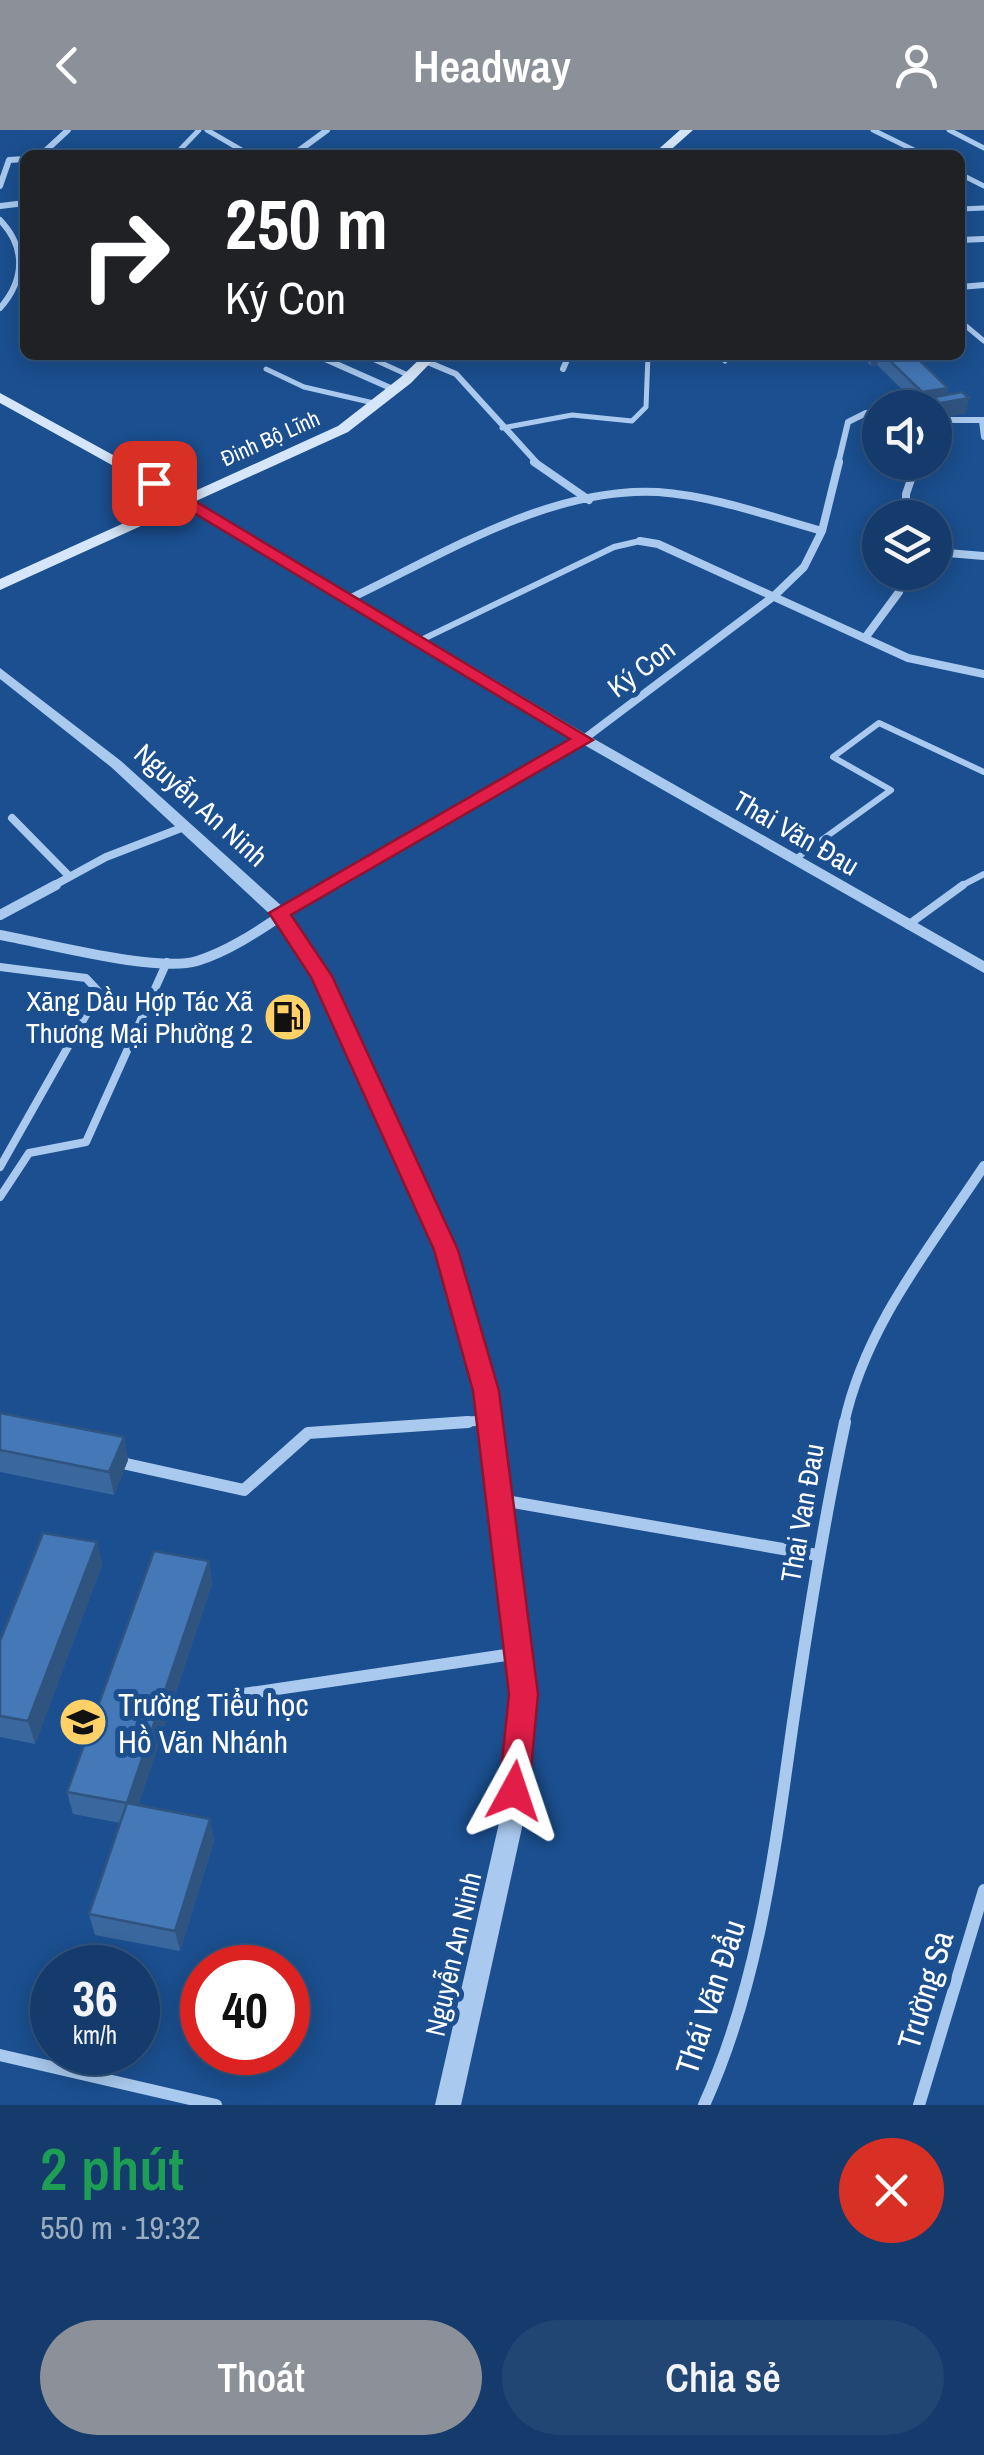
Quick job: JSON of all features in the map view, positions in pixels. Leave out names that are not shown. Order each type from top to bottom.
[{"type":"main road","points":[[664,150],[687,130]]},
{"type":"main road","name":"Đinh Bộ Lĩnh","points":[[0,584],[311,446],[378,404],[426,360]]},
{"type":"main road","points":[[0,397],[185,500]]},
{"type":"street","points":[[46,150],[68,130]]},
{"type":"street","points":[[300,150],[327,130]]},
{"type":"street","points":[[0,186],[9,160],[20,159]]},
{"type":"street","points":[[0,220],[18,242],[20,259],[19,283],[0,308]]},
{"type":"street","points":[[327,360],[395,390]]},
{"type":"street","points":[[432,360],[456,374],[529,458],[589,500]]},
{"type":"street","points":[[563,369],[567,360]]},
{"type":"street","name":"Ký Con","points":[[0,935],[192,963],[218,953],[280,913],[584,740],[774,596],[804,566],[822,531],[848,422],[862,414]]},
{"type":"street","points":[[952,420],[983,420],[984,438]]},
{"type":"street","points":[[349,599],[470,542],[589,500],[650,492],[710,500],[822,531]]},
{"type":"street","name":"Thai Văn Đau","points":[[185,500],[584,740],[984,968]]},
{"type":"street","points":[[640,540],[658,544],[932,666],[984,674]]},
{"type":"street","points":[[952,553],[984,556]]},
{"type":"street","points":[[865,638],[900,590]]},
{"type":"street","name":"Nguyễn An Ninh","points":[[0,672],[116,764],[280,913],[322,976],[446,1250],[490,1420],[524,1694],[511,1823],[448,2105]]},
{"type":"street","points":[[12,818],[69,876]]},
{"type":"street","points":[[0,915],[69,876],[184,827]]},
{"type":"street","name":"Thai Van Đau","points":[[704,2105],[725,2058],[767,1905],[816,1555],[854,1378],[880,1322],[984,1166]]},
{"type":"street","points":[[94,1457],[244,1490],[308,1433],[490,1420]]},
{"type":"street","points":[[501,1500],[816,1555]]},
{"type":"street","points":[[237,1695],[520,1653]]},
{"type":"street","name":"Trường Sa","points":[[919,2105],[984,1890]]},
{"type":"street","points":[[0,2055],[216,2105]]},
{"type":"lane","points":[[180,150],[199,130]]},
{"type":"lane","points":[[207,130],[241,150]]},
{"type":"lane","points":[[873,130],[914,150]]},
{"type":"lane","points":[[949,130],[984,148]]},
{"type":"lane","points":[[0,159],[9,160]]},
{"type":"lane","points":[[375,360],[410,376]]},
{"type":"lane","points":[[502,428],[572,415],[632,420],[646,406],[648,360]]},
{"type":"lane","points":[[266,370],[304,386],[378,404]]},
{"type":"lane","points":[[419,641],[614,547],[640,540]]},
{"type":"lane","points":[[794,860],[891,790],[833,757],[879,723],[984,772]]},
{"type":"lane","points":[[908,925],[962,885],[984,874]]},
{"type":"lane","points":[[0,1197],[29,1153],[86,1142],[167,962]]},
{"type":"lane","points":[[0,967],[86,978],[99,992],[0,1168]]},
{"type":"building","points":[[889,360],[919,360],[948,388],[920,390]]},
{"type":"building","points":[[962,392],[969,398],[952,401],[952,394]]},
{"type":"building","points":[[0,1413],[124,1437],[109,1472],[0,1450]]},
{"type":"building","points":[[43,1533],[97,1542],[28,1721],[0,1716],[0,1641]]},
{"type":"building","points":[[154,1551],[209,1561],[127,1803],[67,1792]]},
{"type":"building","points":[[127,1803],[210,1819],[175,1931],[89,1914]]},
{"type":"place","name":"Xăng Dầu Hợp Tác Xã Thương Mại Phường 2","points":[[288,1017]]},
{"type":"place","name":"Trường Tiểu học Hồ Văn Nhánh","points":[[83,1722]]},
{"type":"route","points":[[154,483],[584,740],[280,913],[322,976],[446,1250],[486,1391],[524,1694],[514,1791]]}]
